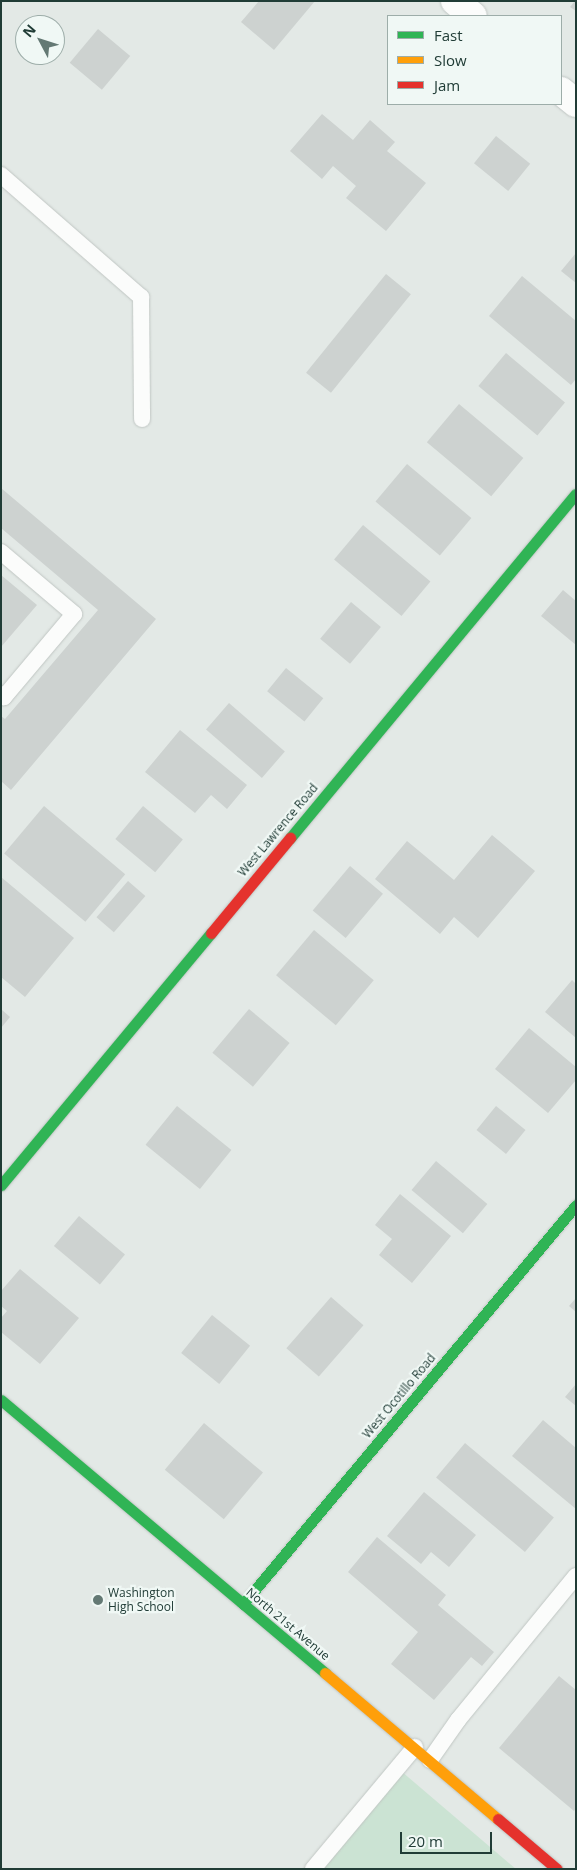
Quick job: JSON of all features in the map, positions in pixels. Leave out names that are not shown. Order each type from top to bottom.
[{"type":"street","points":[[455,1],[472,15]]},
{"type":"street","points":[[562,91],[576,103]]},
{"type":"street","name":"West Lawrence Road","points":[[1,1185],[576,494]]},
{"type":"street","name":"West Ocotillo Road","points":[[243,1604],[576,1205]]},
{"type":"street","name":"North 21st Avenue","points":[[1,1400],[415,1747],[557,1869]]},
{"type":"lane","points":[[1,175],[141,297],[142,419]]},
{"type":"lane","points":[[1,552],[74,614],[4,696],[1,694]]},
{"type":"lane","points":[[430,1760],[458,1720],[576,1576]]},
{"type":"lane","points":[[313,1869],[415,1747]]},
{"type":"green space","points":[[401,1771],[516,1869],[319,1869]]},
{"type":"building","points":[[259,1],[315,1],[274,50],[241,22]]},
{"type":"building","points":[[576,1],[576,11],[570,7]]},
{"type":"building","points":[[98,29],[130,56],[102,90],[70,63]]},
{"type":"building","points":[[322,114],[353,140],[370,120],[395,142],[387,151],[426,183],[386,231],[346,198],[356,186],[333,166],[322,179],[290,151]]},
{"type":"building","points":[[496,136],[530,164],[508,191],[474,163]]},
{"type":"building","points":[[576,253],[576,283],[561,271]]},
{"type":"building","points":[[386,274],[411,294],[331,393],[306,373]]},
{"type":"building","points":[[522,276],[576,321],[576,379],[571,385],[489,316]]},
{"type":"building","points":[[506,353],[565,402],[537,435],[478,386]]},
{"type":"building","points":[[459,404],[523,458],[491,496],[427,442]]},
{"type":"building","points":[[407,464],[471,518],[440,556],[376,502]]},
{"type":"building","points":[[1,488],[156,619],[11,790],[1,781],[1,716],[5,719],[98,610],[1,528]]},
{"type":"building","points":[[363,525],[430,582],[401,616],[334,559]]},
{"type":"building","points":[[1,575],[37,605],[1,647]]},
{"type":"building","points":[[563,590],[576,601],[576,645],[541,616]]},
{"type":"building","points":[[351,602],[381,627],[350,664],[320,639]]},
{"type":"building","points":[[286,668],[323,698],[304,722],[267,691]]},
{"type":"building","points":[[229,703],[285,752],[262,778],[206,729]]},
{"type":"building","points":[[180,730],[247,785],[227,809],[211,795],[195,813],[145,772]]},
{"type":"building","points":[[44,806],[125,874],[85,922],[4,853]]},
{"type":"building","points":[[143,806],[183,839],[155,872],[115,839]]},
{"type":"building","points":[[492,835],[535,871],[478,938],[454,917],[440,934],[375,879],[407,841],[454,880]]},
{"type":"building","points":[[350,866],[383,894],[346,938],[313,910]]},
{"type":"building","points":[[1,877],[74,938],[25,997],[1,977]]},
{"type":"building","points":[[128,881],[145,896],[114,932],[97,917]]},
{"type":"building","points":[[314,930],[374,980],[336,1025],[276,975]]},
{"type":"building","points":[[572,980],[576,984],[576,1038],[545,1012]]},
{"type":"building","points":[[1,1009],[10,1017],[1,1028]]},
{"type":"building","points":[[249,1009],[290,1043],[253,1087],[212,1053]]},
{"type":"building","points":[[529,1028],[576,1067],[576,1080],[548,1113],[495,1069]]},
{"type":"building","points":[[177,1106],[231,1150],[200,1189],[146,1145]]},
{"type":"building","points":[[496,1106],[526,1130],[506,1154],[476,1130]]},
{"type":"building","points":[[436,1161],[487,1204],[463,1233],[412,1190]]},
{"type":"building","points":[[400,1194],[451,1236],[412,1283],[379,1255],[392,1239],[375,1225]]},
{"type":"building","points":[[79,1216],[125,1255],[100,1284],[54,1246]]},
{"type":"building","points":[[20,1269],[79,1318],[40,1364],[1,1332],[1,1318],[7,1311],[1,1306],[1,1291]]},
{"type":"building","points":[[331,1297],[363,1325],[319,1377],[286,1348]]},
{"type":"building","points":[[576,1298],[576,1312],[569,1306]]},
{"type":"building","points":[[212,1315],[250,1346],[219,1384],[181,1353]]},
{"type":"building","points":[[576,1384],[576,1406],[565,1397]]},
{"type":"building","points":[[543,1420],[576,1448],[576,1509],[512,1456]]},
{"type":"building","points":[[204,1423],[263,1472],[224,1519],[165,1470]]},
{"type":"building","points":[[465,1443],[554,1518],[525,1552],[436,1477]]},
{"type":"building","points":[[424,1492],[476,1535],[449,1567],[431,1552],[421,1564],[387,1536]]},
{"type":"building","points":[[377,1537],[446,1595],[438,1605],[494,1652],[482,1666],[471,1657],[434,1700],[391,1664],[418,1632],[348,1572]]},
{"type":"building","points":[[559,1676],[576,1690],[576,1808],[574,1811],[499,1748]]},
{"type":"traffic: fast","points":[[290,838],[576,494]]},
{"type":"traffic: fast","points":[[1,1185],[211,933]]},
{"type":"traffic: fast","points":[[243,1604],[576,1205]]},
{"type":"traffic: fast","points":[[1,1400],[325,1673]]},
{"type":"traffic: slow","points":[[325,1673],[498,1819]]},
{"type":"traffic: jam","points":[[211,933],[290,838]]},
{"type":"traffic: jam","points":[[498,1819],[557,1869]]},
{"type":"place","name":"Washington High School","points":[[98,1600]]}]
